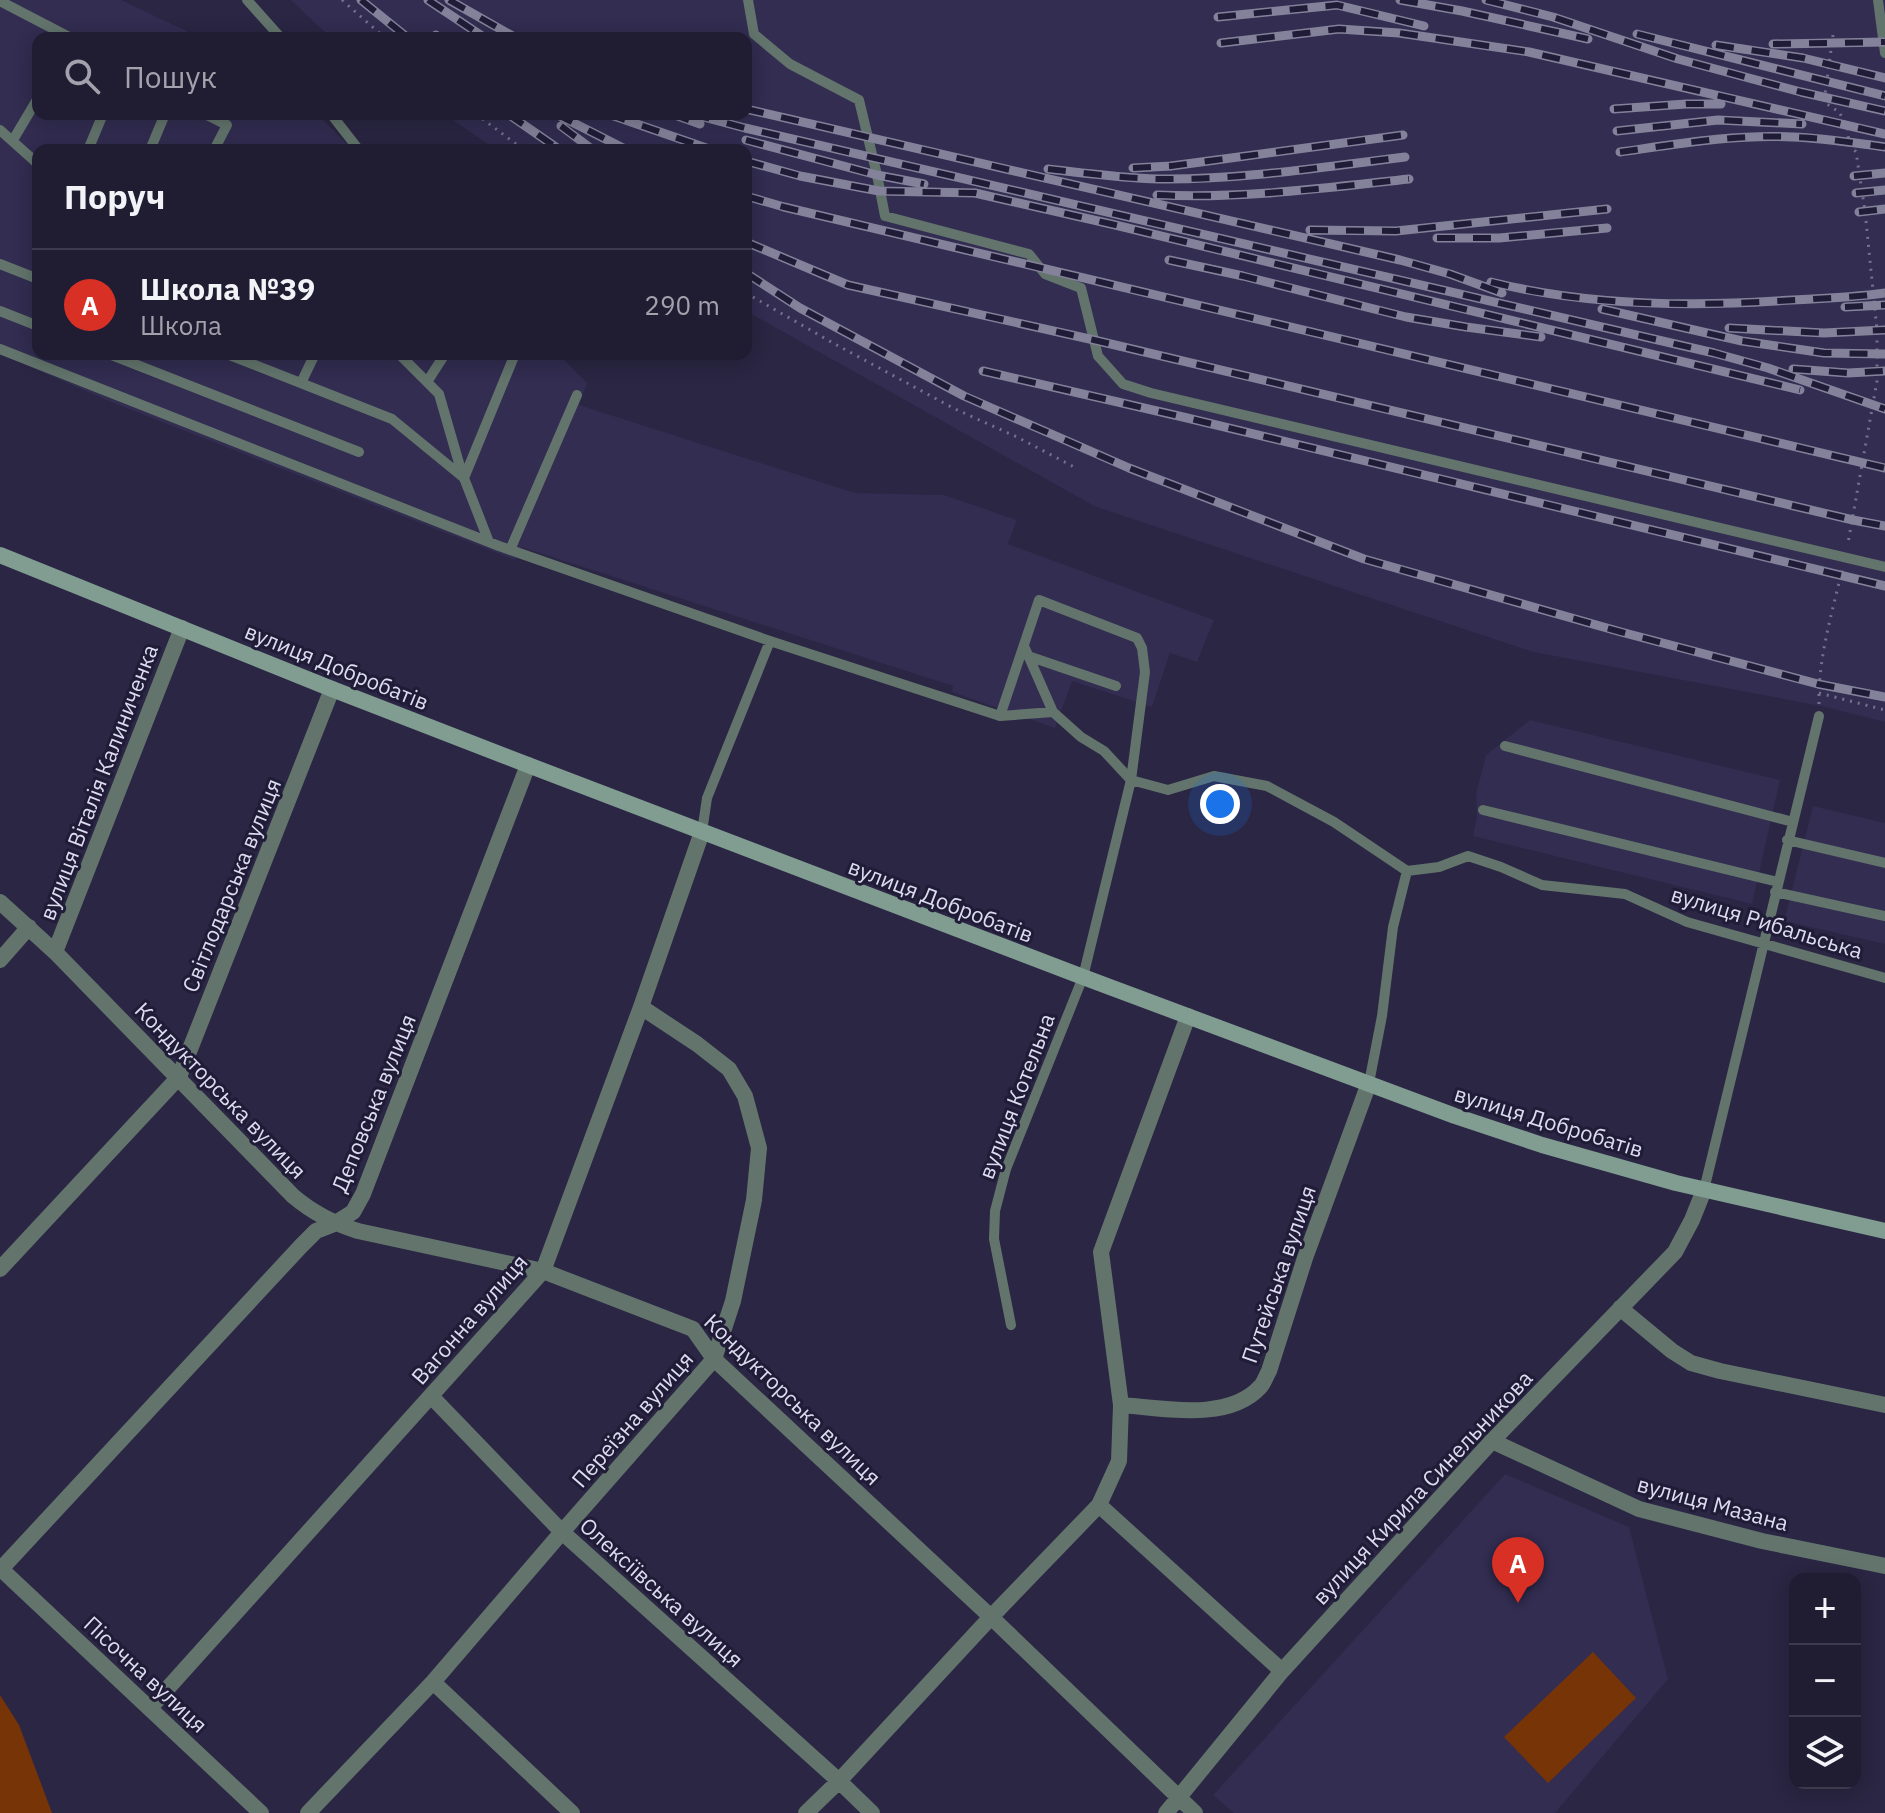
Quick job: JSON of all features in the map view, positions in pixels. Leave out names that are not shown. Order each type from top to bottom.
[{"type":"street","name":"вулиця Добробатів","points":[[0,555],[528,765],[1455,1116],[1542,1145],[1704,1190],[1885,1231]]},
{"type":"street","name":"вулиця Віталія Калиниченка","points":[[55,952],[182,628]]},
{"type":"street","name":"Світлодарська вулиця","points":[[0,1269],[179,1077],[332,689]]},
{"type":"street","name":"Деповська вулиця","points":[[1,1568],[301,1246],[316,1231],[353,1212],[363,1194],[528,765]]},
{"type":"street","name":"Вагонна вулиця","points":[[150,1708],[543,1271],[702,832]]},
{"type":"street","name":"Кондукторська вулиця","points":[[0,902],[55,952],[293,1196],[312,1211],[334,1224],[358,1231],[543,1271],[693,1329],[714,1359],[991,1617],[1195,1813]]},
{"type":"street","points":[[0,960],[29,927]]},
{"type":"street","name":"Переїзна вулиця","points":[[308,1813],[433,1682],[714,1359],[733,1301],[751,1215],[759,1148],[745,1096],[729,1069],[641,1007]]},
{"type":"street","points":[[806,1813],[1099,1505],[1119,1461],[1121,1405],[1101,1252],[1188,1016]]},
{"type":"street","name":"Путейська вулиця","points":[[1121,1405],[1196,1410],[1225,1407],[1246,1399],[1262,1386],[1369,1083]]},
{"type":"street","name":"вулиця Кирила Синельникова","points":[[1166,1813],[1282,1671],[1492,1441],[1675,1252],[1704,1190]]},
{"type":"street","points":[[1620,1308],[1691,1363],[1885,1405]]},
{"type":"street","name":"Олексіївська вулиця","points":[[431,1396],[562,1532],[872,1813]]},
{"type":"street","name":"вулиця Мазана","points":[[1492,1441],[1639,1509],[1762,1541],[1885,1566]]},
{"type":"street","points":[[1099,1505],[1282,1671]]},
{"type":"street","name":"Пісочна вулиця","points":[[1,1568],[261,1813]]},
{"type":"street","points":[[433,1682],[572,1813]]},
{"type":"lane","points":[[247,0],[276,32]]},
{"type":"lane","points":[[748,0],[754,34],[790,64],[859,100],[885,216],[1029,254],[1045,274],[1081,288],[1098,356],[1123,384],[1885,567]]},
{"type":"lane","points":[[1878,0],[1885,53]]},
{"type":"lane","points":[[0,1],[59,32]]},
{"type":"lane","points":[[13,140],[32,108]]},
{"type":"lane","points":[[90,144],[100,120]]},
{"type":"lane","points":[[152,144],[162,120]]},
{"type":"lane","points":[[217,120],[227,125],[217,144]]},
{"type":"lane","points":[[336,120],[354,144]]},
{"type":"lane","points":[[0,130],[32,158]]},
{"type":"lane","points":[[0,264],[32,277]]},
{"type":"lane","points":[[0,311],[32,324]]},
{"type":"lane","points":[[0,349],[510,550],[770,641],[1000,716],[1053,712]]},
{"type":"lane","points":[[124,360],[359,452]]},
{"type":"lane","points":[[242,360],[392,419],[464,478]]},
{"type":"lane","points":[[301,383],[312,360]]},
{"type":"lane","points":[[405,360],[439,394],[464,478],[489,542]]},
{"type":"lane","points":[[427,382],[441,360]]},
{"type":"lane","points":[[464,478],[513,360]]},
{"type":"lane","points":[[510,550],[577,395]]},
{"type":"lane","name":"вулиця Котельна","points":[[1011,1325],[994,1239],[995,1211],[1006,1169],[1083,977],[1131,780],[1145,672],[1142,648],[1137,638],[1039,600],[1026,651]]},
{"type":"lane","points":[[702,832],[707,798],[770,641]]},
{"type":"lane","points":[[1000,716],[1026,651]]},
{"type":"lane","points":[[1026,651],[1116,686]]},
{"type":"lane","points":[[1026,651],[1053,712],[1081,737],[1104,751],[1131,780],[1168,790],[1214,776],[1267,786],[1334,822],[1407,871],[1393,927],[1382,1016],[1369,1083]]},
{"type":"lane","points":[[1704,1190],[1819,716]]},
{"type":"lane","points":[[1505,746],[1793,822]]},
{"type":"lane","points":[[1483,810],[1885,916]]},
{"type":"lane","points":[[1787,840],[1885,863]]},
{"type":"lane","name":"вулиця Рибальська","points":[[1407,871],[1439,867],[1468,856],[1542,885],[1625,894],[1687,922],[1885,978]]},
{"type":"path","points":[[342,0],[378,32]]},
{"type":"path","points":[[1819,716],[1822,656],[1853,520],[1877,381],[1877,339],[1856,152],[1849,143],[1847,126],[1839,112],[1824,102],[1833,35]]},
{"type":"path","points":[[484,120],[516,144]]},
{"type":"path","points":[[752,296],[955,409],[1078,469]]},
{"type":"path","points":[[1819,693],[1885,710]]},
{"type":"shaded area","points":[[0,0],[121,0],[188,32],[32,32],[32,120],[323,120],[347,144],[32,144],[32,360],[564,360],[587,383],[579,405],[855,493],[944,495],[1017,520],[1008,544],[1214,620],[1197,662],[1170,653],[1152,707],[1072,681],[1055,728],[952,692],[953,686],[521,547],[515,560],[116,404],[0,354]]},
{"type":"shaded area","points":[[291,0],[1885,0],[1885,722],[1821,706],[1533,652],[1094,506],[752,314],[752,144],[488,144],[453,120],[752,120],[752,32],[326,32]]},
{"type":"shaded area","points":[[1530,720],[1780,780],[1752,904],[1473,836],[1477,816],[1476,794],[1486,755]]},
{"type":"shaded area","points":[[1813,806],[1885,823],[1885,944],[1784,921]]},
{"type":"shaded area","points":[[1505,1474],[1629,1527],[1668,1679],[1555,1813],[1234,1813],[1213,1795]]},
{"type":"shaded area","points":[[1593,1652],[1636,1698],[1548,1783],[1504,1737]]},
{"type":"shaded area","points":[[0,1695],[19,1725],[52,1813],[0,1813]]},
{"type":"railway","points":[[361,0],[401,32]]},
{"type":"railway","points":[[428,0],[476,32]]},
{"type":"railway","points":[[449,0],[505,32]]},
{"type":"railway","points":[[1400,0],[1588,39]]},
{"type":"railway","points":[[1486,0],[1553,17],[1678,59],[1885,111]]},
{"type":"railway","points":[[1218,17],[1337,5],[1424,26]]},
{"type":"railway","points":[[1221,43],[1339,29],[1399,33],[1529,52],[1885,134]]},
{"type":"railway","points":[[1637,34],[1885,96]]},
{"type":"railway","points":[[1773,44],[1885,42]]},
{"type":"railway","points":[[1716,45],[1803,58],[1885,78]]},
{"type":"railway","points":[[1614,109],[1721,104]]},
{"type":"railway","points":[[752,110],[1400,260],[1502,293]]},
{"type":"railway","points":[[517,120],[551,144]]},
{"type":"railway","points":[[568,120],[615,144]]},
{"type":"railway","points":[[625,120],[695,144]]},
{"type":"railway","points":[[689,120],[700,124]]},
{"type":"railway","points":[[715,120],[1714,353],[1768,368],[1885,409]]},
{"type":"railway","points":[[1617,131],[1718,120],[1802,124]]},
{"type":"railway","points":[[561,126],[585,144]]},
{"type":"railway","points":[[1133,168],[1171,166],[1403,135]]},
{"type":"railway","points":[[1620,152],[1706,140],[1772,136],[1885,147]]},
{"type":"railway","points":[[746,140],[877,175],[924,184]]},
{"type":"railway","points":[[1048,169],[1130,178],[1189,179],[1282,172],[1405,157]]},
{"type":"railway","points":[[752,163],[800,176],[879,191],[975,193],[1800,390]]},
{"type":"railway","points":[[1854,176],[1885,173]]},
{"type":"railway","points":[[1157,195],[1252,194],[1409,179]]},
{"type":"railway","points":[[1856,193],[1885,190]]},
{"type":"railway","points":[[752,198],[1885,468]]},
{"type":"railway","points":[[1310,230],[1396,231],[1607,209]]},
{"type":"railway","points":[[1859,212],[1885,209]]},
{"type":"railway","points":[[1437,238],[1499,238],[1607,228]]},
{"type":"railway","points":[[752,245],[848,285],[1885,526]]},
{"type":"railway","points":[[1169,260],[1406,317],[1541,337]]},
{"type":"railway","points":[[752,277],[800,308],[964,396],[1129,468],[1364,559],[1621,632],[1818,684],[1885,697]]},
{"type":"railway","points":[[1491,282],[1561,296],[1669,304],[1740,303],[1885,293]]},
{"type":"railway","points":[[1845,307],[1885,305]]},
{"type":"railway","points":[[1602,309],[1742,341],[1824,353],[1885,354]]},
{"type":"railway","points":[[1729,328],[1824,333],[1885,330]]},
{"type":"railway","points":[[1793,369],[1848,373],[1885,371]]},
{"type":"railway","points":[[983,371],[1885,586]]},
{"type":"place","name":"Школа №39","points":[[1518,1603]]}]
